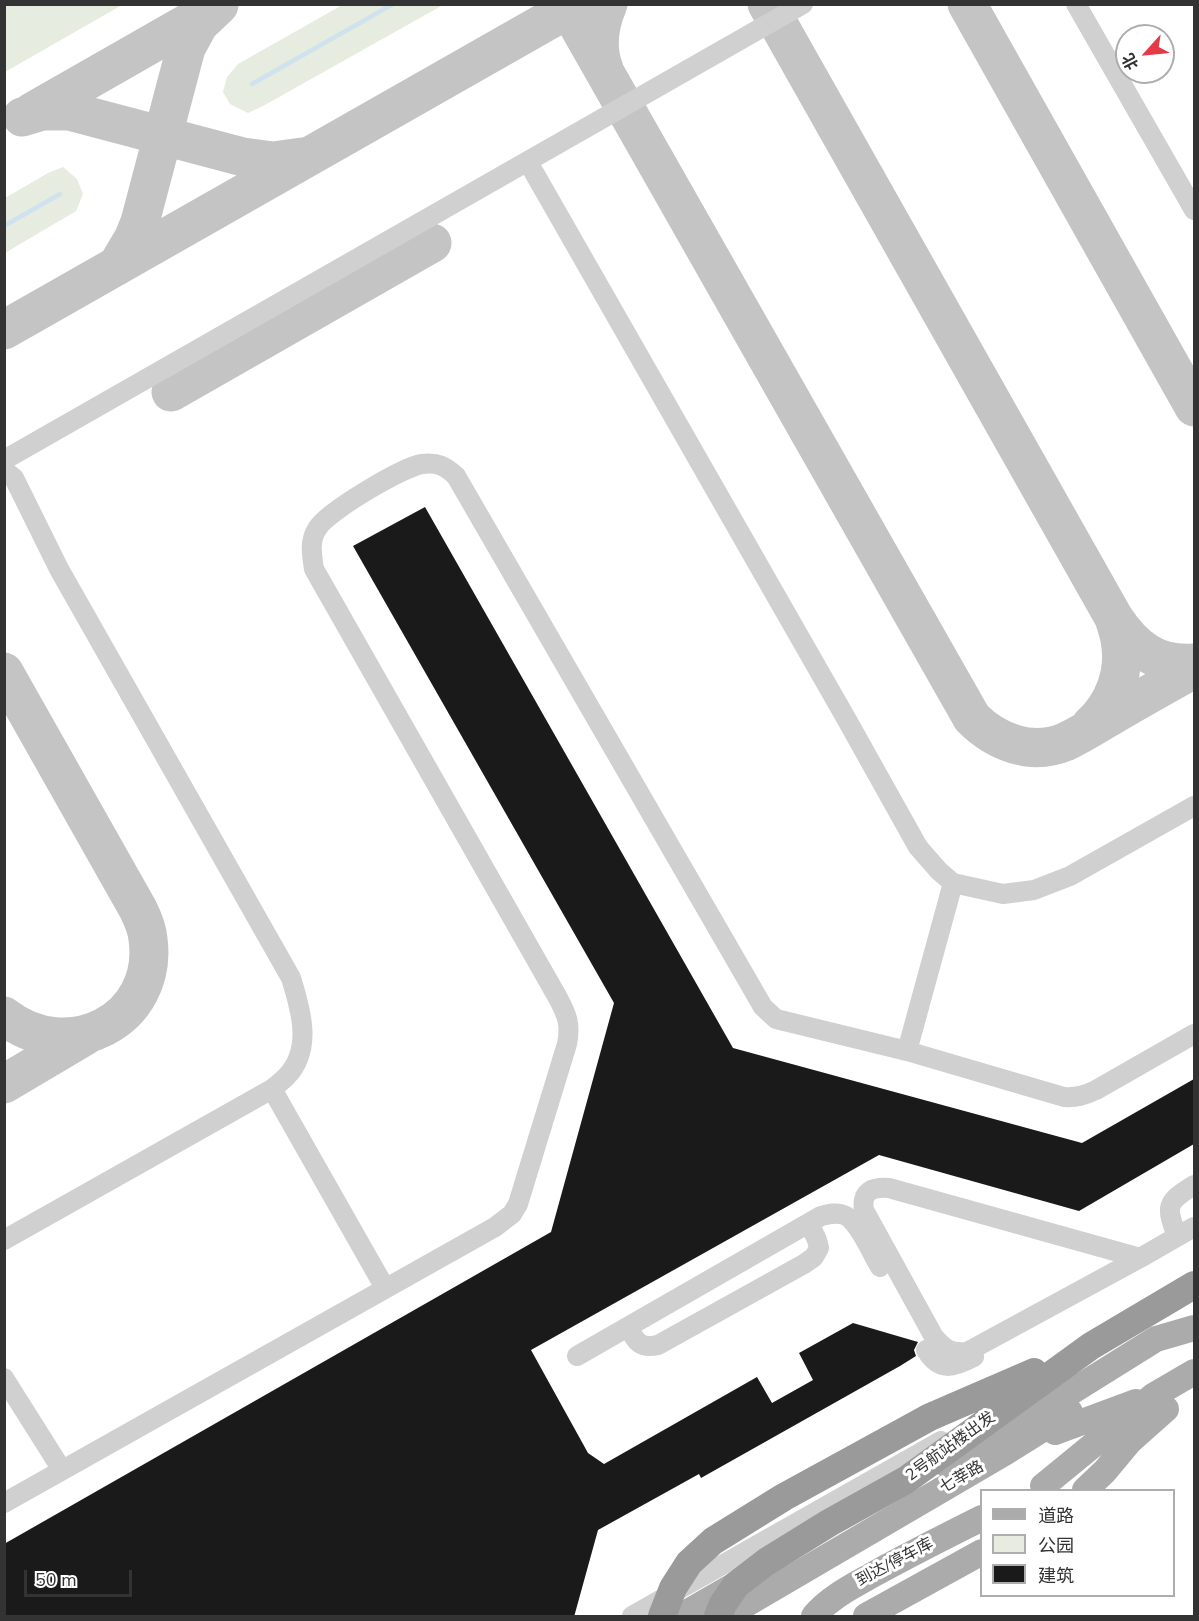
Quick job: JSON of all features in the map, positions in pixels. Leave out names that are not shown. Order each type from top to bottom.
[{"type":"highway","name":"2号航站楼出发","points":[[718,1617],[723,1604],[736,1585],[756,1569],[829,1523],[906,1480],[1091,1346],[1194,1285]]},
{"type":"highway","points":[[662,1617],[673,1587],[689,1563],[713,1541],[784,1497],[930,1417],[1091,1346]]},
{"type":"main road","points":[[681,1617],[1055,1402],[1156,1339],[1194,1328]]},
{"type":"main road","name":"七莘路","points":[[726,1617],[1006,1452],[1194,1333]]},
{"type":"main road","points":[[1039,1488],[1160,1402],[1194,1372]]},
{"type":"main road","points":[[1006,1452],[1071,1425],[1194,1392]]},
{"type":"main road","points":[[1087,1489],[1105,1471],[1160,1402]]},
{"type":"main road","name":"到达/停车库","points":[[814,1617],[833,1599],[855,1585],[980,1519]]},
{"type":"main road","name":"到达/停车库","points":[[866,1617],[980,1553]]},
{"type":"street","points":[[4,460],[803,4]]},
{"type":"street","points":[[1076,4],[1194,210]]},
{"type":"street","points":[[528,162],[928,861],[953,883],[1003,894],[1035,890],[1070,876],[1194,806]]},
{"type":"street","points":[[4,1503],[495,1227],[512,1214],[518,1204],[567,1044],[570,1031],[569,1021],[314,569],[311,554],[312,540],[317,528],[328,517],[345,504],[408,468],[422,464],[434,464],[445,466],[456,476],[763,1007],[776,1019],[907,1051],[1074,1098],[1096,1090],[1194,1034]]},
{"type":"street","points":[[4,470],[14,478],[59,569],[291,978],[300,1006],[303,1040],[294,1066],[287,1076],[272,1089],[4,1240]]},
{"type":"street","points":[[907,1051],[953,883]]},
{"type":"street","points":[[272,1089],[385,1288]]},
{"type":"street","points":[[1177,1237],[1169,1209],[1172,1201],[1179,1194],[1194,1185]]},
{"type":"street","points":[[1140,1258],[889,1188],[874,1189],[865,1196],[863,1201],[864,1210],[934,1337],[945,1349],[954,1353],[967,1352],[1140,1258],[1194,1227]]},
{"type":"street","points":[[577,1356],[821,1216],[834,1213],[848,1216],[854,1223],[933,1361],[946,1366],[968,1360],[1095,1293],[1121,1277],[1140,1258]]},
{"type":"street","points":[[629,1326],[637,1341],[644,1346],[658,1345],[804,1264],[814,1257],[819,1248],[809,1223]]},
{"type":"street","points":[[632,1617],[1194,1298]]},
{"type":"street","points":[[4,1378],[62,1470]]},
{"type":"green space","points":[[5,4],[122,4],[122,5],[5,72]]},
{"type":"green space","points":[[344,4],[443,5],[248,113],[230,104],[223,92],[227,77],[238,64]]},
{"type":"green space","points":[[63,167],[77,179],[83,194],[76,211],[5,253],[5,198]]},
{"type":"building","points":[[425,507],[733,1048],[1082,1143],[1194,1079],[1194,1144],[1079,1211],[879,1155],[531,1350],[588,1453],[604,1464],[757,1377],[772,1403],[813,1380],[799,1353],[853,1323],[918,1342],[914,1350],[916,1356],[900,1366],[701,1478],[699,1474],[598,1530],[574,1617],[4,1617],[4,1544],[551,1232],[614,1003],[353,546]]},
{"type":"waterway","points":[[252,84],[393,4]]},
{"type":"waterway","points":[[4,226],[60,194]]},
{"type":"taxiway","points":[[566,4],[972,718],[1003,740],[1027,747],[1052,746],[1077,736],[1194,669]]},
{"type":"taxiway","points":[[4,330],[577,4]]},
{"type":"taxiway","points":[[604,69],[600,53],[600,36],[602,20],[608,4]]},
{"type":"taxiway","points":[[767,4],[1114,618],[1130,638],[1147,653],[1168,661],[1194,663]]},
{"type":"taxiway","points":[[967,4],[1194,407]]},
{"type":"taxiway","points":[[117,266],[140,222],[186,48],[199,24],[219,5]]},
{"type":"taxiway","points":[[32,112],[207,12]]},
{"type":"taxiway","points":[[22,117],[42,111],[69,111],[243,157],[273,161],[302,157]]},
{"type":"taxiway","points":[[171,392],[432,243]]},
{"type":"taxiway","points":[[1091,725],[1112,697],[1120,675],[1120,637],[1114,618]]},
{"type":"taxiway","points":[[4,672],[138,909],[148,939],[148,968],[139,993],[124,1013],[104,1027],[81,1035],[55,1037],[29,1030],[4,1016]]},
{"type":"taxiway","points":[[4,1084],[85,1036]]}]
